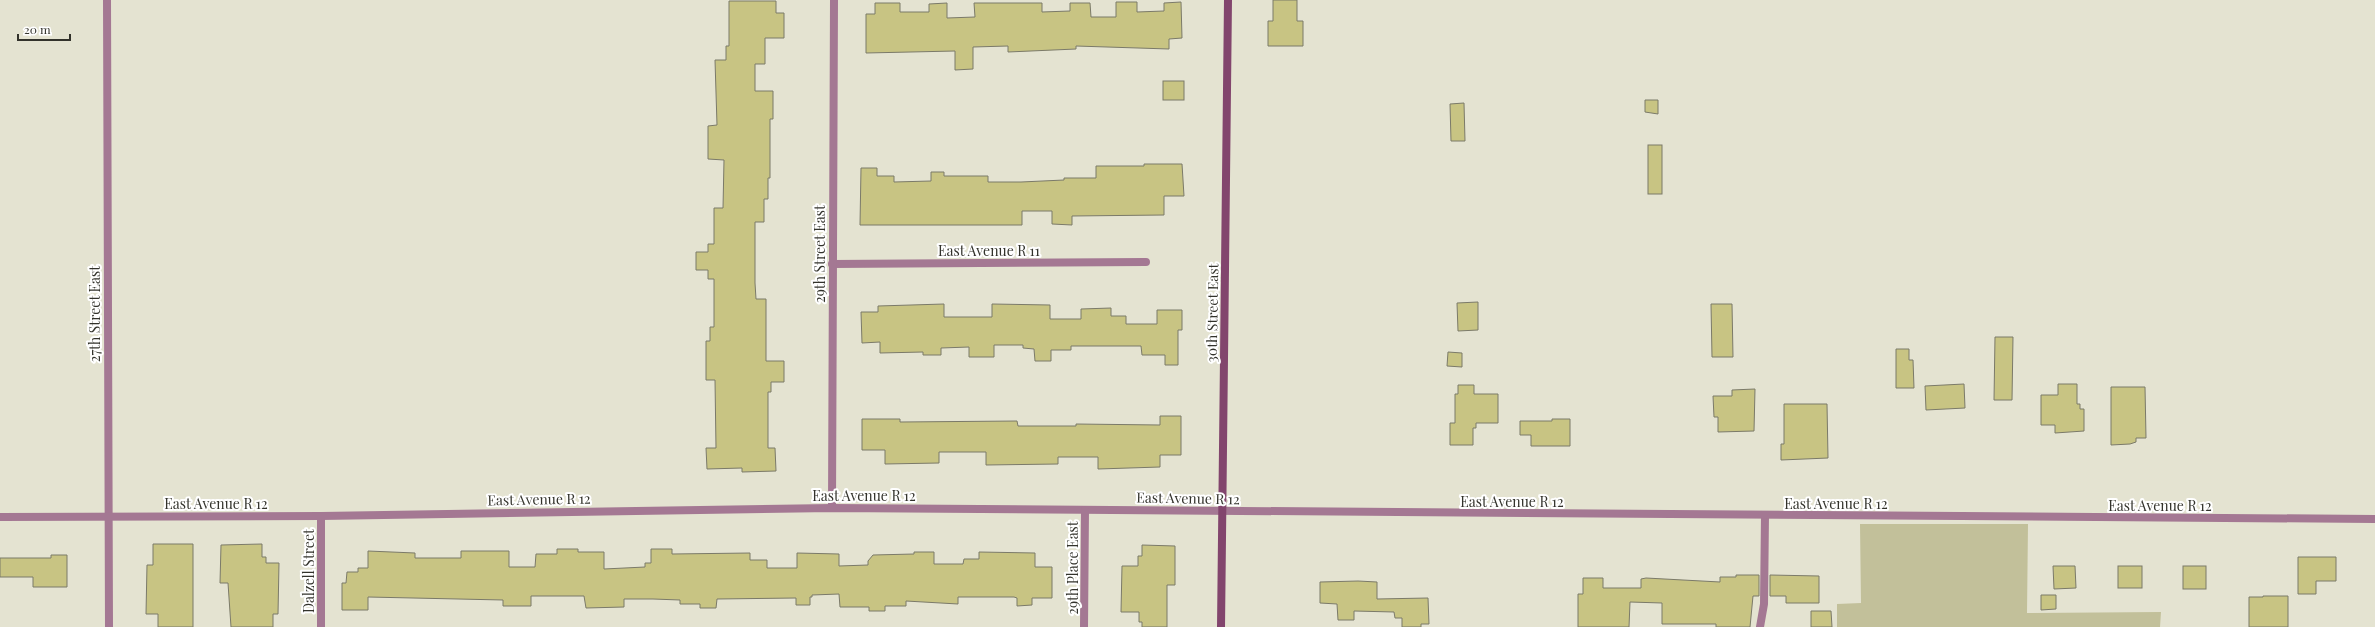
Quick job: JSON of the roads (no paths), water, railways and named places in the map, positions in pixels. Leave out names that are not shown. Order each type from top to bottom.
[{"type":"street","name":"27th Street East","points":[[107,0],[109,627]]},
{"type":"street","name":"29th Street East","points":[[832,508],[834,0]]},
{"type":"street","name":"30th Street East","points":[[1221,627],[1228,0]]},
{"type":"street","name":"East Avenue R 11","points":[[832,264],[1146,262]]},
{"type":"street","name":"East Avenue R 12","points":[[0,518],[321,516],[832,508],[1222,512],[2375,519]]},
{"type":"street","name":"29th Place East","points":[[1084,627],[1085,510]]},
{"type":"street","points":[[1760,627],[1764,604],[1765,515]]},
{"type":"street","name":"Dalzell Street","points":[[321,516],[321,627]]}]
